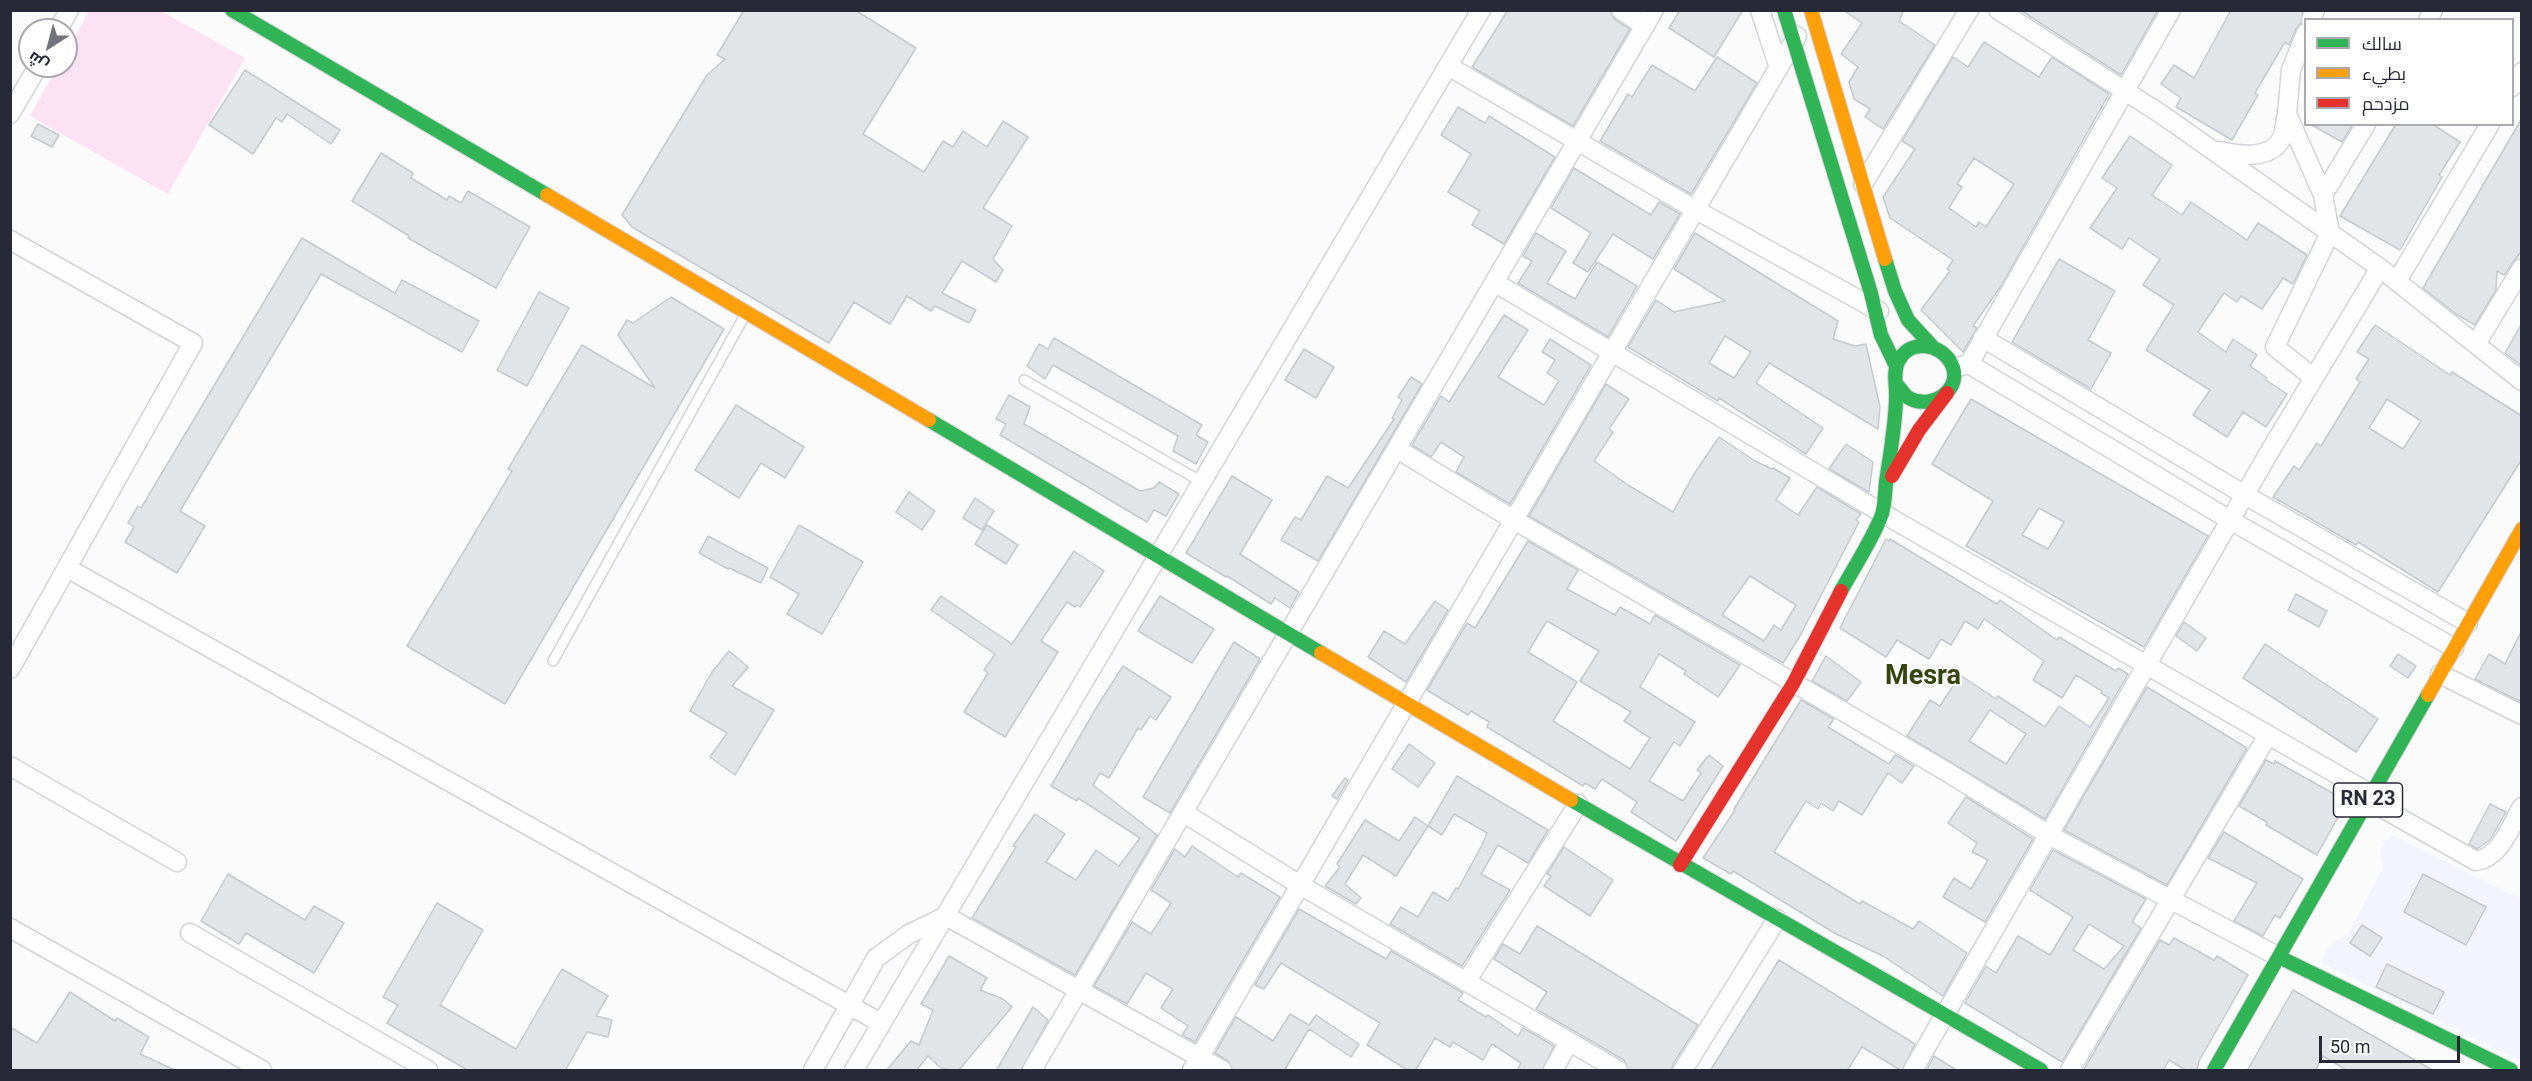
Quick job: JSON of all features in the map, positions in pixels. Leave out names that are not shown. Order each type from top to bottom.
[{"type":"main road","points":[[232,10],[1159,555],[1288,634],[1680,865],[2041,1071]]},
{"type":"main road","points":[[1680,865],[1793,684],[1882,513],[1895,421],[1896,366],[1881,335],[1784,10]]},
{"type":"main road","points":[[1810,10],[1895,291],[1908,320],[1931,345],[1961,367],[1948,392],[1919,430],[1886,484]]},
{"type":"main road","points":[[1896,366],[1899,359],[1909,349],[1931,345]]},
{"type":"main road","points":[[1897,385],[1908,398],[1925,404],[1941,398],[1948,392]]},
{"type":"main road","name":"RN 23","points":[[2214,1071],[2522,530]]},
{"type":"main road","points":[[2279,957],[2511,1071]]},
{"type":"street","points":[[854,1071],[1481,10]]},
{"type":"street","points":[[1032,1071],[1650,18],[1621,10]]},
{"type":"street","points":[[1760,10],[1779,68]]},
{"type":"street","points":[[1196,1064],[1794,43],[1810,10]]},
{"type":"street","points":[[1863,184],[1969,10]]},
{"type":"street","points":[[1998,10],[2212,150],[2380,268],[2522,381]]},
{"type":"street","points":[[2171,10],[1983,338],[1961,367],[2454,648]]},
{"type":"street","points":[[2212,150],[2243,156],[2265,153],[2282,139],[2291,70],[2304,38]]},
{"type":"street","points":[[1448,66],[1695,210],[1875,309],[1908,320]]},
{"type":"street","points":[[10,114],[31,78]]},
{"type":"street","points":[[2287,114],[2323,195],[2330,233],[2275,347],[2314,378]]},
{"type":"street","points":[[2323,195],[2365,126]]},
{"type":"street","points":[[2397,282],[2489,126]]},
{"type":"street","points":[[10,240],[193,343],[11,666]]},
{"type":"street","points":[[1913,1071],[2230,520],[2380,268]]},
{"type":"street","points":[[2476,344],[2522,268]]},
{"type":"street","points":[[1494,282],[1882,513],[2268,735],[2476,861],[2488,860],[2497,851],[2522,807]]},
{"type":"street","points":[[1983,338],[2245,495],[2468,623]]},
{"type":"street","points":[[1397,449],[1793,684],[1947,772],[2049,835],[2279,957]]},
{"type":"street","points":[[67,568],[881,1023]]},
{"type":"street","points":[[2439,674],[2522,715]]},
{"type":"street","points":[[2070,1071],[2268,735]]},
{"type":"street","points":[[10,766],[177,862]]},
{"type":"street","points":[[1466,982],[1578,804]]},
{"type":"street","points":[[1184,813],[1300,885],[1617,1071]]},
{"type":"street","points":[[946,916],[1080,991],[1196,1064],[1222,1071]]},
{"type":"street","points":[[813,1071],[876,958],[909,934],[946,916]]},
{"type":"street","points":[[1683,1071],[1777,919]]},
{"type":"street","points":[[10,928],[262,1071]]},
{"type":"street","points":[[190,933],[428,1071]]},
{"type":"street","points":[[1553,1071],[1569,1042]]},
{"type":"lane","points":[[554,661],[746,313]]},
{"type":"lane","points":[[1024,380],[1202,482]]},
{"type":"shaded area","points":[[90,10],[161,11],[245,58],[168,194],[30,116],[51,78],[78,78],[78,31]]},
{"type":"shaded area","points":[[2391,834],[2521,899],[2521,1061],[2322,963],[2327,947],[2347,935],[2383,869],[2380,849]]},
{"type":"building","points":[[744,10],[855,10],[916,48],[863,134],[924,172],[943,141],[953,147],[963,131],[987,147],[1003,121],[1028,137],[983,208],[1012,226],[993,259],[1003,270],[996,282],[962,261],[942,293],[976,310],[969,323],[935,306],[931,311],[907,296],[890,324],[854,302],[829,343],[632,227],[622,215],[707,75],[725,59],[717,55]]},
{"type":"building","points":[[1508,10],[1610,10],[1614,19],[1630,29],[1573,126],[1472,67]]},
{"type":"building","points":[[1680,10],[1743,10],[1714,57],[1669,28]]},
{"type":"building","points":[[1843,10],[1904,10],[1899,21],[1935,45],[1883,129],[1865,117],[1870,109],[1854,99],[1849,82],[1858,67],[1841,54],[1862,23]]},
{"type":"building","points":[[2020,10],[2158,10],[2121,75]]},
{"type":"building","points":[[2231,10],[2303,10],[2301,23],[2289,45],[2285,42],[2255,93],[2258,95],[2232,140],[2176,107],[2181,98],[2161,84],[2174,65],[2194,78]]},
{"type":"building","points":[[1984,42],[2039,77],[2052,57],[2109,94],[2001,286],[1973,326],[1977,328],[1963,352],[1921,310],[1950,271],[1947,269],[1953,260],[1890,218],[1883,197],[1915,149],[1902,141],[1953,57],[1968,67]],"holes":[[[1974,158],[2014,184],[1986,227],[1979,222],[1976,227],[1949,208],[1962,187],[1957,184]]]},
{"type":"building","points":[[1717,57],[1757,83],[1691,194],[1600,141],[1628,94],[1632,97],[1652,65],[1695,91]]},
{"type":"building","points":[[245,70],[340,130],[331,144],[287,114],[282,122],[276,118],[253,154],[209,125]]},
{"type":"building","points":[[1458,107],[1485,123],[1489,116],[1555,157],[1504,244],[1472,225],[1480,211],[1448,192],[1471,154],[1441,135]]},
{"type":"building","points":[[2522,118],[2522,250],[2504,275],[2497,271],[2496,290],[2475,325],[2456,314],[2423,288]]},
{"type":"building","points":[[38,124],[59,135],[52,147],[31,136]]},
{"type":"building","points":[[2314,126],[2352,126],[2342,142]]},
{"type":"building","points":[[2395,126],[2435,126],[2460,142],[2439,175],[2442,177],[2400,250],[2340,216]]},
{"type":"building","points":[[2130,136],[2172,165],[2152,195],[2182,215],[2191,202],[2247,240],[2258,223],[2307,255],[2293,284],[2283,278],[2262,309],[2241,296],[2237,302],[2224,293],[2198,332],[2226,352],[2233,339],[2257,355],[2250,366],[2287,394],[2266,427],[2243,412],[2227,437],[2193,415],[2210,390],[2146,350],[2174,305],[2143,285],[2160,259],[2129,238],[2122,249],[2090,228],[2117,188],[2102,178]]},
{"type":"building","points":[[381,153],[413,173],[411,178],[447,200],[449,196],[461,203],[468,191],[530,227],[496,288],[408,238],[409,236],[352,201]]},
{"type":"building","points":[[1574,168],[1651,215],[1659,202],[1680,214],[1653,259],[1613,234],[1588,272],[1573,263],[1591,233],[1551,208]]},
{"type":"building","points":[[1536,233],[1566,251],[1547,283],[1575,299],[1597,262],[1637,286],[1608,337],[1518,283],[1532,261],[1523,256]]},
{"type":"building","points":[[1695,233],[1838,321],[1833,339],[1855,346],[1866,344],[1880,407],[1878,429],[1769,363],[1756,383],[1823,428],[1806,454],[1719,398],[1718,401],[1628,347],[1656,300],[1674,312],[1725,301],[1674,269]],"holes":[[[1725,336],[1751,352],[1734,378],[1709,363]]]},
{"type":"building","points":[[302,238],[395,293],[402,280],[479,321],[462,352],[321,274],[180,511],[205,526],[177,573],[125,542],[134,527],[128,523],[138,506],[141,508]]},
{"type":"building","points":[[2059,259],[2115,291],[2088,340],[2111,353],[2091,389],[2012,342]]},
{"type":"building","points":[[539,292],[569,308],[527,386],[497,370]]},
{"type":"building","points":[[671,297],[724,329],[505,704],[407,646],[512,471],[508,469],[582,345],[655,388],[618,335],[627,320],[633,323]]},
{"type":"building","points":[[1504,315],[1528,330],[1498,377],[1544,405],[1559,381],[1547,373],[1555,360],[1542,352],[1550,339],[1591,365],[1510,504],[1456,472],[1464,457],[1441,442],[1431,457],[1412,445],[1441,396],[1449,402]]},
{"type":"building","points":[[2522,323],[2522,366],[2505,353]]},
{"type":"building","points":[[2375,325],[2450,375],[2452,372],[2522,416],[2522,459],[2438,592],[2358,542],[2356,545],[2273,497],[2294,466],[2299,470],[2317,443],[2321,446],[2360,382],[2356,379],[2369,359],[2357,352]],"holes":[[[2387,399],[2421,421],[2403,449],[2369,428]]]},
{"type":"building","points":[[1054,338],[1202,425],[1196,435],[1208,442],[1196,464],[1173,451],[1178,436],[1053,365],[1045,379],[1027,366],[1039,344],[1048,349]]},
{"type":"building","points":[[1304,349],[1334,367],[1316,398],[1285,380]]},
{"type":"building","points":[[1411,377],[1422,384],[1318,561],[1281,540],[1295,517],[1301,520],[1327,476],[1348,488],[1394,419],[1392,418],[1402,400],[1398,397]]},
{"type":"building","points":[[1606,384],[1629,399],[1609,429],[1613,432],[1594,461],[1673,512],[1694,474],[1719,437],[1755,461],[1790,478],[1776,500],[1798,515],[1817,487],[1861,514],[1800,636],[1783,663],[1529,516]],"holes":[[[1750,576],[1796,605],[1781,630],[1774,625],[1764,641],[1722,615]]]},
{"type":"building","points":[[1009,395],[1030,407],[1024,424],[1140,491],[1154,488],[1159,482],[1179,494],[1166,516],[1154,510],[1147,522],[1000,435],[1006,424],[996,419]]},
{"type":"building","points":[[1971,399],[2208,536],[2144,647],[1966,546],[1993,501],[1932,464]],"holes":[[[2039,508],[2064,522],[2048,549],[2022,535]]]},
{"type":"building","points":[[736,405],[804,447],[785,478],[761,463],[739,498],[695,470]]},
{"type":"building","points":[[1846,444],[1873,462],[1869,492],[1829,469]]},
{"type":"building","points":[[1232,476],[1272,500],[1240,554],[1299,592],[1290,608],[1275,598],[1271,604],[1186,553]]},
{"type":"building","points":[[909,492],[935,511],[922,530],[896,512]]},
{"type":"building","points":[[975,498],[994,511],[982,530],[963,518]]},
{"type":"building","points":[[799,525],[863,562],[822,634],[787,614],[799,594],[770,577]]},
{"type":"building","points":[[987,525],[1018,545],[1006,564],[975,544]]},
{"type":"building","points":[[708,536],[768,568],[761,583],[699,553]]},
{"type":"building","points":[[1886,539],[1889,541],[1890,539],[1997,604],[2000,600],[2057,640],[2059,637],[2116,671],[2118,668],[2128,674],[2045,819],[1907,736],[1930,700],[1940,706],[1960,675],[1996,699],[1998,696],[2045,727],[2059,706],[2090,727],[2109,698],[2101,693],[2102,691],[2076,675],[2062,698],[2033,680],[2044,661],[1984,619],[1978,629],[1965,621],[1951,645],[1941,639],[1929,659],[1897,640],[1886,657],[1840,628]],"holes":[[[1990,710],[2026,734],[2006,764],[1969,741]]]},
{"type":"building","points":[[1528,541],[1578,570],[1567,589],[1615,615],[1620,607],[1650,624],[1655,615],[1740,665],[1718,697],[1684,674],[1686,671],[1659,654],[1640,687],[1695,722],[1680,746],[1674,742],[1649,781],[1683,801],[1701,773],[1697,770],[1709,755],[1723,766],[1676,841],[1631,812],[1637,802],[1602,779],[1595,789],[1585,783],[1583,786],[1487,727],[1489,722],[1471,711],[1468,715],[1427,690],[1467,623],[1475,628]],"holes":[[[1547,621],[1599,651],[1580,681],[1631,712],[1624,721],[1650,738],[1630,769],[1553,721],[1577,682],[1528,652]]]},
{"type":"building","points":[[1074,551],[1104,571],[1080,607],[1067,602],[1041,641],[1058,652],[1005,737],[964,712],[988,673],[984,670],[995,654],[931,610],[941,596],[1012,644]]},
{"type":"building","points":[[2296,594],[2327,611],[2319,627],[2288,610]]},
{"type":"building","points":[[1160,596],[1214,629],[1192,663],[1138,631]]},
{"type":"building","points":[[1435,601],[1448,610],[1406,682],[1368,657],[1384,631],[1405,644]]},
{"type":"building","points":[[2184,622],[2206,638],[2197,651],[2176,636]]},
{"type":"building","points":[[2522,630],[2522,698],[2519,701],[2475,679],[2489,654],[2505,664]]},
{"type":"building","points":[[1234,642],[1260,659],[1170,813],[1143,797]]},
{"type":"building","points":[[2265,644],[2378,719],[2356,752],[2243,678]]},
{"type":"building","points":[[729,651],[748,667],[732,686],[774,710],[735,775],[710,757],[727,733],[690,711],[712,672]]},
{"type":"building","points":[[2398,654],[2416,666],[2408,678],[2390,666]]},
{"type":"building","points":[[1826,656],[1861,682],[1847,701],[1812,681]]},
{"type":"building","points":[[1123,666],[1171,697],[1156,720],[1150,716],[1141,730],[1138,728],[1109,778],[1100,773],[1093,785],[1157,835],[1075,975],[972,918],[1016,847],[1013,846],[1035,814],[1065,834],[1046,862],[1076,880],[1096,850],[1119,866],[1140,838],[1078,798],[1077,801],[1051,786]]},
{"type":"building","points":[[2147,687],[2247,748],[2167,885],[2064,830]]},
{"type":"building","points":[[1801,700],[1834,719],[1828,727],[1889,764],[1895,755],[1914,766],[1902,783],[1888,773],[1862,815],[1839,801],[1833,811],[1821,803],[1818,809],[1806,801],[1774,852],[1860,904],[1862,901],[1913,929],[1919,921],[1967,953],[1943,996],[1883,956],[1836,934],[1733,871],[1731,874],[1703,858],[1735,810]]},
{"type":"building","points":[[1409,744],[1435,763],[1418,787],[1392,769]]},
{"type":"building","points":[[2266,760],[2274,764],[2275,761],[2347,801],[2317,855],[2239,806]]},
{"type":"building","points":[[1457,776],[1548,830],[1528,863],[1498,845],[1481,874],[1510,890],[1462,966],[1390,924],[1401,907],[1418,917],[1433,892],[1448,901],[1456,888],[1458,889],[1482,845],[1487,833],[1454,814],[1442,835],[1428,826]]},
{"type":"building","points":[[1345,778],[1348,780],[1337,799],[1332,796]]},
{"type":"building","points":[[1966,797],[2033,839],[1985,922],[1943,897],[1954,878],[1971,889],[1988,860],[1972,852],[1977,843],[1948,823]]},
{"type":"building","points":[[2490,804],[2506,812],[2490,840],[2477,849],[2469,844]]},
{"type":"building","points":[[1415,817],[1428,826],[1396,876],[1363,855],[1345,884],[1361,898],[1356,904],[1325,886],[1340,867],[1337,864],[1365,820],[1399,841]]},
{"type":"building","points":[[2224,832],[2303,879],[2280,918],[2275,915],[2263,936],[2234,921],[2257,883],[2208,858]]},
{"type":"building","points":[[1192,846],[1238,877],[1241,873],[1280,897],[1195,1042],[1182,1035],[1188,1026],[1161,1008],[1173,989],[1146,973],[1127,1004],[1094,986],[1132,922],[1151,934],[1171,903],[1151,890],[1175,849],[1185,857]]},
{"type":"building","points":[[1564,847],[1613,880],[1590,916],[1544,886],[1551,876],[1547,874]]},
{"type":"building","points":[[2053,850],[2146,899],[2132,922],[2141,928],[2062,1062],[1965,1003],[1986,966],[1996,973],[2018,936],[2050,955],[2073,917],[2030,890]],"holes":[[[2089,924],[2124,946],[2104,969],[2073,950]]]},
{"type":"building","points":[[228,874],[305,920],[314,906],[344,923],[314,973],[246,933],[239,944],[201,921]]},
{"type":"building","points":[[2423,874],[2486,907],[2466,945],[2404,912]]},
{"type":"building","points":[[437,903],[483,930],[440,1005],[516,1049],[562,969],[608,996],[596,1016],[612,1020],[608,1037],[587,1032],[565,1071],[469,1071],[387,1023],[398,1005],[383,997]]},
{"type":"building","points":[[1299,909],[1386,959],[1391,951],[1463,993],[1458,1000],[1486,1017],[1488,1015],[1518,1036],[1523,1028],[1554,1046],[1542,1071],[1517,1071],[1521,1063],[1492,1044],[1483,1060],[1453,1042],[1450,1047],[1435,1038],[1415,1071],[1409,1071],[1367,1045],[1380,1023],[1281,963],[1264,989],[1255,985]]},
{"type":"building","points":[[2362,925],[2382,938],[2370,956],[2350,943]]},
{"type":"building","points":[[1537,926],[1698,1025],[1673,1064],[1672,1071],[1629,1071],[1624,1060],[1536,1009],[1547,992],[1494,959],[1503,944],[1520,954]]},
{"type":"building","points":[[2174,938],[2214,960],[2217,956],[2248,975],[2199,1061],[2197,1071],[2187,1071],[2169,1060],[2163,1071],[2083,1071],[2160,940],[2169,945]]},
{"type":"building","points":[[949,956],[987,978],[980,990],[1003,999],[1012,1007],[958,1071],[941,1068],[928,1056],[916,1071],[886,1071],[911,1041],[919,1045],[933,1010],[921,1004]]},
{"type":"building","points":[[1779,960],[1915,1044],[1902,1071],[1862,1047],[1847,1071],[1710,1071]]},
{"type":"building","points":[[2387,964],[2444,992],[2433,1014],[2376,987]]},
{"type":"building","points":[[2293,990],[2434,1071],[2348,1071],[2323,1056],[2315,1071],[2247,1071]]},
{"type":"building","points":[[70,992],[115,1021],[117,1018],[149,1037],[140,1054],[177,1071],[10,1071],[10,1027],[37,1043]]},
{"type":"building","points":[[1033,1007],[1048,1020],[1021,1071],[996,1071]]},
{"type":"building","points":[[1290,1014],[1309,1025],[1316,1015],[1359,1044],[1351,1057],[1309,1029],[1284,1071],[1233,1071],[1228,1061],[1215,1053],[1236,1017],[1273,1041]]},
{"type":"building","points":[[1934,1056],[1958,1071],[1926,1071]]},
{"type":"traffic: fast","points":[[232,10],[547,195]]},
{"type":"traffic: fast","points":[[1784,10],[1870,290],[1881,335],[1896,366]]},
{"type":"traffic: fast","points":[[1885,259],[1895,291],[1908,320],[1931,345]]},
{"type":"traffic: fast","points":[[1841,591],[1874,533],[1883,510],[1895,421],[1897,364],[1904,353],[1918,346],[1940,351],[1951,363],[1954,373],[1950,389],[1936,399],[1927,402],[1909,398],[1897,385]]},
{"type":"traffic: fast","points":[[929,420],[1321,653]]},
{"type":"traffic: fast","points":[[2214,1070],[2428,695]]},
{"type":"traffic: fast","points":[[1571,800],[2041,1070]]},
{"type":"traffic: fast","points":[[2279,957],[2511,1070]]},
{"type":"traffic: slow","points":[[1811,10],[1885,259]]},
{"type":"traffic: slow","points":[[547,195],[929,420]]},
{"type":"traffic: slow","points":[[2428,695],[2522,529]]},
{"type":"traffic: slow","points":[[1321,653],[1571,800]]},
{"type":"traffic: jam","points":[[1892,476],[1919,430],[1947,393]]},
{"type":"traffic: jam","points":[[1680,865],[1793,684],[1841,591]]},
{"type":"district","name":"Mesra","points":[[1923,677]]}]
